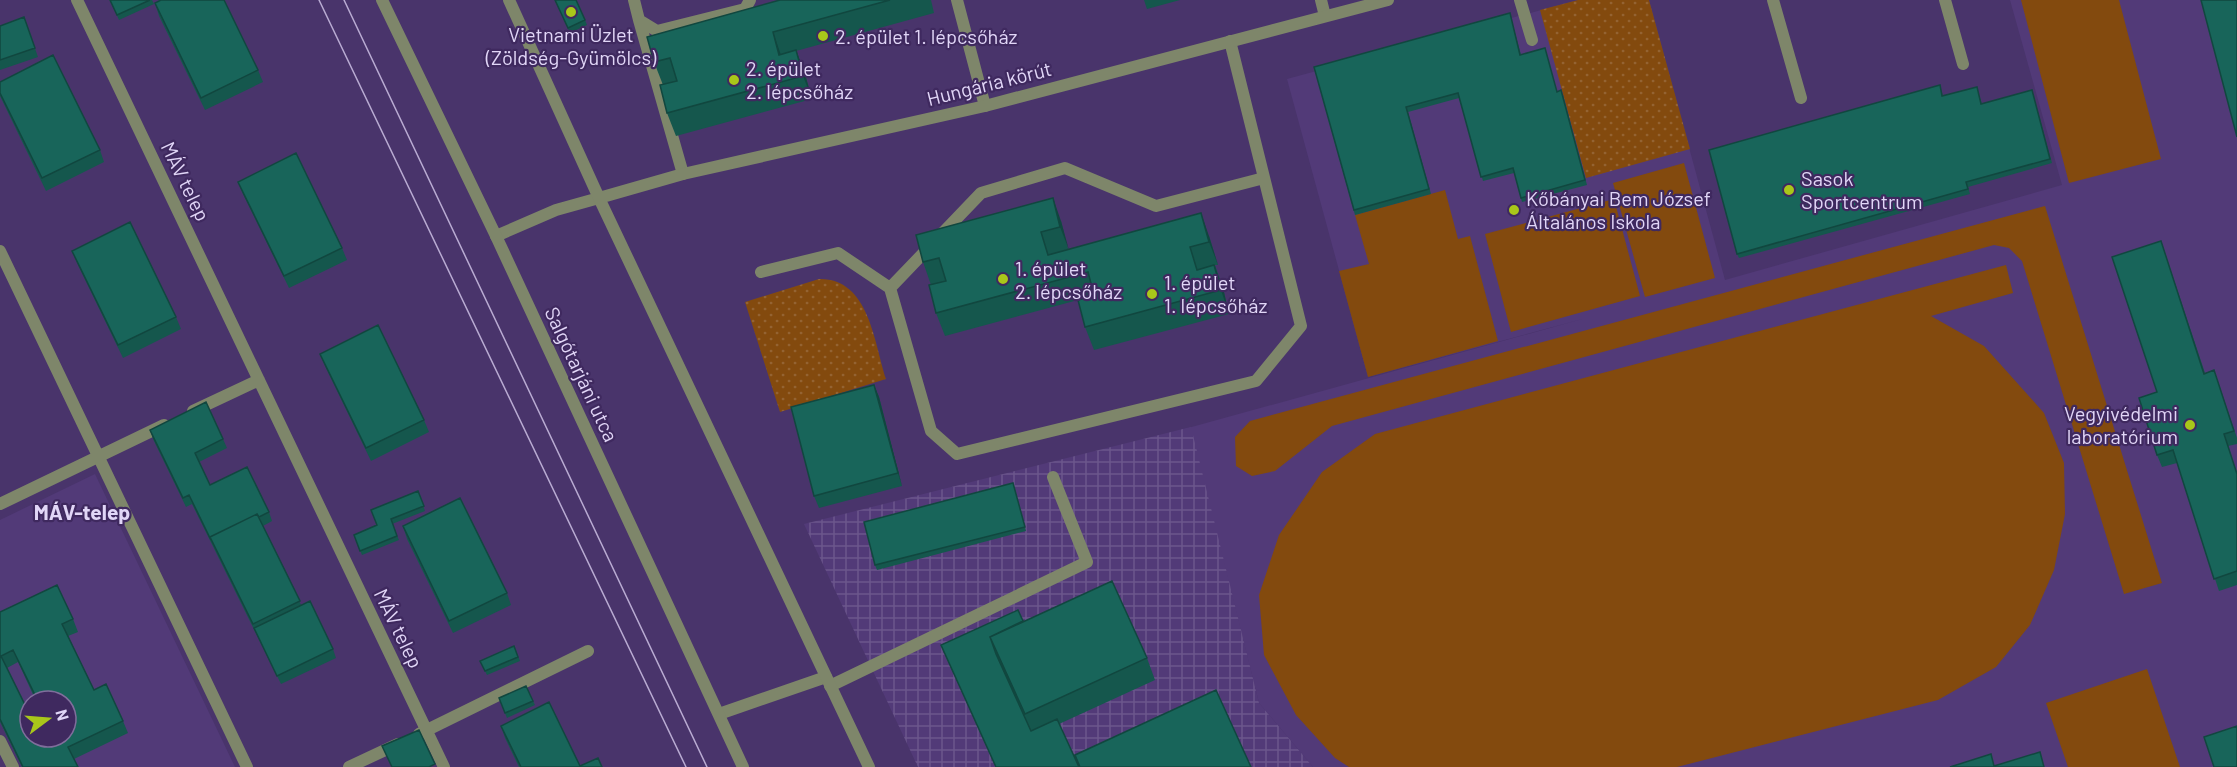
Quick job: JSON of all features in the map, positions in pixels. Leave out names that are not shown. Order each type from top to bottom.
[{"type":"street","name":"MÁV telep","points":[[77,0],[444,767]]},
{"type":"street","name":"Salgótarjáni utca","points":[[382,0],[496,236],[743,767]]},
{"type":"street","points":[[509,0],[599,198],[869,767]]},
{"type":"street","points":[[634,0],[683,174]]},
{"type":"street","points":[[639,20],[657,31],[745,9],[750,0]]},
{"type":"street","points":[[957,0],[985,106]]},
{"type":"street","points":[[1321,0],[1325,16]]},
{"type":"street","name":"Hungária körút","points":[[496,236],[556,210],[683,174],[985,106],[1388,0]]},
{"type":"street","points":[[1520,0],[1532,40]]},
{"type":"street","points":[[1773,0],[1801,98]]},
{"type":"street","points":[[1945,0],[1963,64]]},
{"type":"street","points":[[761,272],[838,253],[890,288],[931,431],[957,454],[1256,381],[1301,326],[1230,41]]},
{"type":"street","points":[[890,288],[981,193],[1044,174],[1065,168],[1155,206],[1264,178]]},
{"type":"street","points":[[0,251],[247,767]]},
{"type":"street","points":[[0,504],[259,380]]},
{"type":"street","points":[[719,714],[828,681],[1087,562],[1053,477]]},
{"type":"street","points":[[349,767],[588,651]]},
{"type":"street","points":[[0,741],[12,767]]},
{"type":"shaded area","points":[[1578,0],[1649,0],[1725,280],[2062,185],[2010,0],[2237,0],[2237,767],[1313,767],[1259,703],[1219,543],[1058,464],[1586,318],[1368,377],[1287,79]]},
{"type":"shaded area","points":[[1578,0],[1649,0],[1690,149],[1586,178],[1540,10]]},
{"type":"shaded area","points":[[2021,0],[2119,0],[2161,159],[2069,183]]},
{"type":"shaded area","points":[[1684,163],[1715,278],[1645,297],[1613,183]]},
{"type":"shaded area","points":[[1445,190],[1458,239],[1470,236],[1498,341],[1368,377],[1339,271],[1369,264],[1355,215]]},
{"type":"shaded area","points":[[1614,199],[1640,296],[1511,332],[1485,234]]},
{"type":"shaded area","points":[[2045,206],[2162,583],[2124,594],[2022,261],[2009,248],[1994,245],[1332,426],[1275,471],[1252,476],[1236,466],[1235,437],[1250,421]]},
{"type":"shaded area","points":[[2006,265],[2013,293],[1931,316],[1984,346],[2044,413],[2064,463],[2065,514],[2054,570],[2030,625],[1996,667],[1938,700],[1677,767],[1349,767],[1335,758],[1296,715],[1264,655],[1259,595],[1279,535],[1322,472],[1375,434]]},
{"type":"shaded area","points":[[819,279],[836,281],[849,289],[859,300],[873,331],[886,379],[780,412],[745,302]]},
{"type":"shaded area","points":[[1191,427],[1259,703],[1313,767],[918,767],[804,524]]},
{"type":"shaded area","points":[[95,474],[235,767],[22,767],[0,722],[0,520]]},
{"type":"shaded area","points":[[2147,669],[2180,767],[2068,767],[2046,703]]},
{"type":"building","points":[[110,0],[150,0],[117,15]]},
{"type":"building","points":[[161,0],[224,0],[258,70],[201,98],[155,3]]},
{"type":"building","name":"Vietnami Üzlet (Zöldség-Gyümölcs)","points":[[555,0],[576,0],[585,20],[568,28]]},
{"type":"building","points":[[780,0],[890,0],[773,32],[779,55],[796,50],[803,76],[667,113],[660,85],[677,81],[670,58],[654,62],[647,37]]},
{"type":"building","points":[[2201,0],[2237,0],[2237,137]]},
{"type":"building","points":[[1510,13],[1520,55],[1545,48],[1557,92],[1561,90],[1585,180],[1521,198],[1513,168],[1481,177],[1458,93],[1406,107],[1429,189],[1354,210],[1314,67]]},
{"type":"building","points":[[24,17],[35,48],[0,60],[0,26]]},
{"type":"building","points":[[53,55],[100,150],[42,178],[0,93],[0,82]]},
{"type":"building","points":[[1940,85],[1942,96],[1977,87],[1981,104],[2032,90],[2050,159],[1966,182],[1968,189],[1737,254],[1709,150]]},
{"type":"building","points":[[296,153],[342,248],[284,276],[238,182]]},
{"type":"building","points":[[1053,198],[1060,227],[1041,232],[1048,255],[1201,213],[1209,242],[1190,247],[1197,270],[1214,265],[1221,290],[1085,327],[1078,300],[1094,295],[1088,272],[936,313],[929,285],[946,281],[939,258],[923,262],[916,235]]},
{"type":"building","points":[[130,222],[176,317],[118,345],[72,251]]},
{"type":"building","name":"Vegyivédelmi laboratórium","points":[[2161,241],[2204,374],[2214,370],[2234,431],[2224,434],[2237,474],[2237,571],[2214,579],[2173,450],[2157,455],[2139,398],[2157,392],[2112,257]]},
{"type":"building","points":[[378,325],[424,420],[366,448],[320,354]]},
{"type":"building","points":[[874,385],[898,473],[814,496],[791,407]]},
{"type":"building","points":[[206,402],[223,439],[195,453],[210,485],[247,467],[269,512],[259,517],[257,514],[210,537],[211,540],[189,495],[183,498],[150,430]]},
{"type":"building","points":[[1013,483],[1025,527],[875,565],[864,522]]},
{"type":"building","points":[[418,491],[424,506],[391,519],[397,536],[360,551],[354,535],[377,525],[371,510]]},
{"type":"building","points":[[460,498],[507,593],[449,621],[403,526]]},
{"type":"building","points":[[257,514],[300,601],[253,624],[210,537]]},
{"type":"building","points":[[1112,581],[1147,658],[1025,714],[990,637]]},
{"type":"building","points":[[57,585],[73,619],[62,624],[94,690],[106,684],[123,721],[78,742],[78,689],[32,689],[13,650],[1,656],[18,691],[18,749],[69,749],[78,767],[23,767],[0,719],[0,612]]},
{"type":"building","points":[[310,601],[333,649],[277,676],[254,628]]},
{"type":"building","points":[[1018,610],[1023,621],[990,637],[996,654],[1031,731],[1057,719],[1079,767],[996,767],[941,645]]},
{"type":"building","points":[[514,646],[518,657],[485,671],[480,661]]},
{"type":"building","points":[[526,686],[533,701],[505,713],[499,698]]},
{"type":"building","points":[[1216,690],[1251,767],[1080,767],[1075,755]]},
{"type":"building","points":[[549,702],[580,766],[598,758],[602,767],[521,767],[501,726]]},
{"type":"building","points":[[2237,726],[2237,767],[2214,767],[2204,737]]},
{"type":"building","points":[[419,730],[435,764],[429,767],[392,767],[382,746]]},
{"type":"building","points":[[2040,752],[2044,767],[1950,767],[1991,754],[1994,766]]},
{"type":"tram line","points":[[319,0],[686,767]]},
{"type":"tram line","points":[[344,0],[707,767]]},
{"type":"place","name":"Vietnami Üzlet (Zöldség-Gyümölcs)","points":[[571,12]]},
{"type":"place","name":"2. épület 1. lépcsőház","points":[[823,36]]},
{"type":"place","name":"2. épület 2. lépcsőház","points":[[734,80]]},
{"type":"place","name":"Sasok Sportcentrum","points":[[1789,190]]},
{"type":"place","name":"Kőbányai Bem József Általános Iskola","points":[[1514,210]]},
{"type":"place","name":"1. épület 2. lépcsőház","points":[[1003,279]]},
{"type":"place","name":"1. épület 1. lépcsőház","points":[[1152,294]]},
{"type":"place","name":"Vegyivédelmi laboratórium","points":[[2190,425]]},
{"type":"district","name":"MÁV-telep","points":[[82,511]]}]
